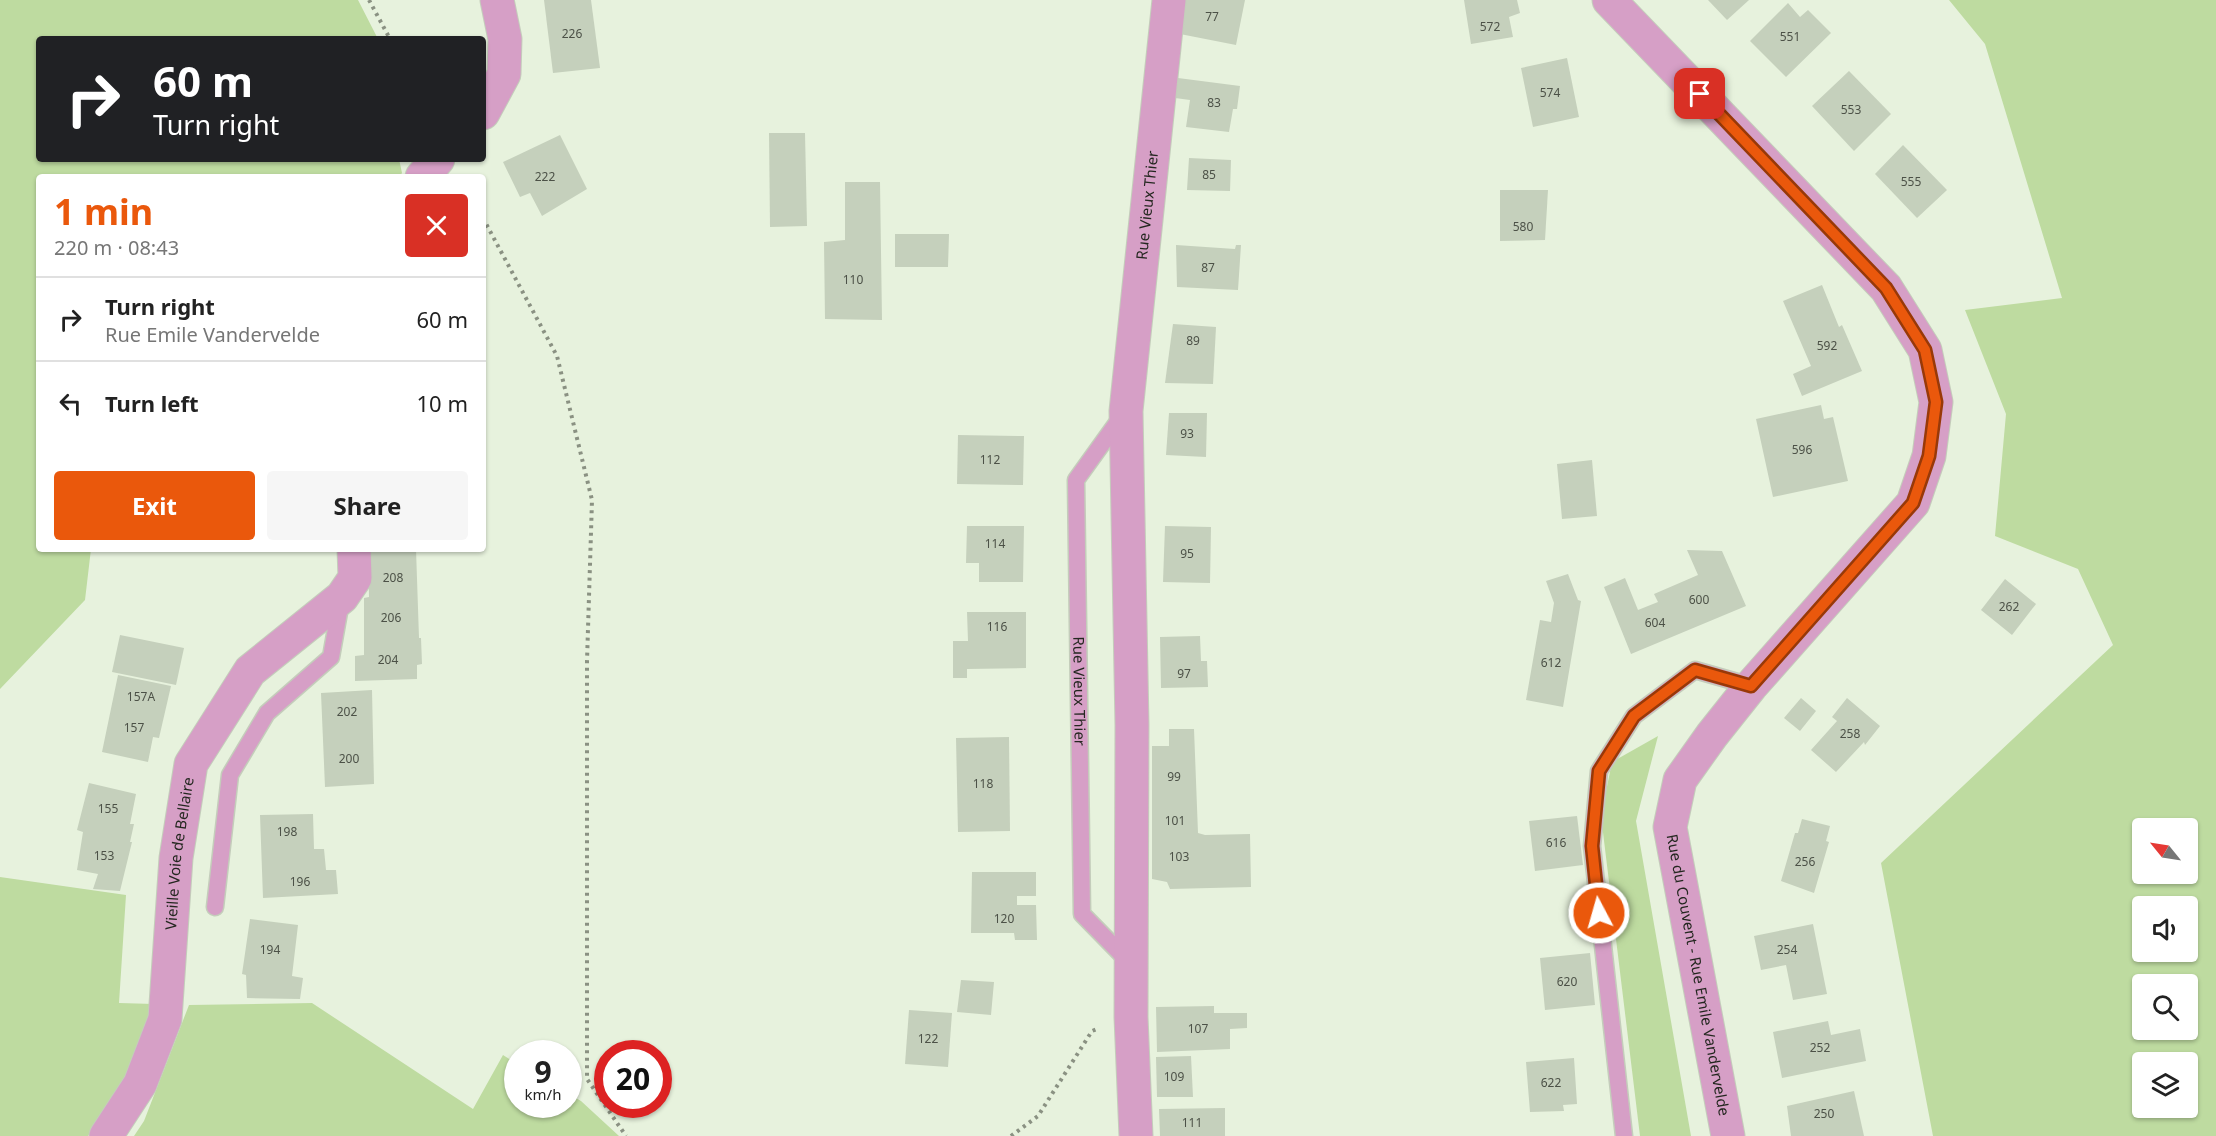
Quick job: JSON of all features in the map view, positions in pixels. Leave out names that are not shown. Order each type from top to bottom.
[{"type":"street","points":[[486,107],[504,74],[505,39],[497,0]]},
{"type":"street","name":"Rue Vieux Thier","points":[[1136,1136],[1131,1017],[1132,724],[1126,411],[1169,0]]},
{"type":"street","name":"Rue du Couvent - Rue Emile Vandervelde","points":[[1609,0],[1886,288],[1925,350],[1936,402],[1929,456],[1913,503],[1751,686],[1680,780],[1670,827],[1728,1136]]},
{"type":"street","points":[[425,174],[435,162]]},
{"type":"street","name":"Vieille Voie de Bellaire","points":[[106,1136],[140,1084],[165,1019],[176,858],[191,764],[250,671],[342,597],[355,578],[354,552]]},
{"type":"lane","name":"Rue Vieux Thier","points":[[1126,411],[1076,480],[1082,914],[1132,965]]},
{"type":"lane","points":[[215,907],[230,775],[267,713],[331,657],[342,597]]},
{"type":"lane","points":[[1624,1136],[1592,846],[1599,771],[1634,716],[1695,670],[1751,686]]},
{"type":"path","points":[[369,0],[388,36]]},
{"type":"path","points":[[486,224],[557,356],[592,500],[587,661],[587,1079],[626,1136]]},
{"type":"path","points":[[1011,1136],[1038,1116],[1092,1030]]},
{"type":"green space","points":[[0,0],[358,0],[376,36],[36,36],[36,162],[400,162],[402,173],[36,174],[36,552],[91,552],[85,600],[0,689]]},
{"type":"green space","points":[[1949,0],[2216,0],[2216,1136],[1933,1136],[1881,863],[2113,645],[2078,569],[1995,536],[2006,414],[1965,310],[2062,298],[1985,44]]},
{"type":"green space","points":[[1658,736],[1636,821],[1691,1136],[1640,1136],[1601,816],[1612,762]]},
{"type":"green space","points":[[0,877],[126,895],[119,1003],[154,1004],[141,1056],[88,1136],[0,1136]]},
{"type":"green space","points":[[312,1003],[473,1109],[503,1055],[504,1118],[582,1118],[582,1102],[594,1113],[594,1118],[599,1118],[619,1136],[134,1136],[144,1121],[189,1005]]},
{"type":"building","points":[[544,0],[591,0],[600,68],[553,73]]},
{"type":"building","points":[[1184,0],[1245,0],[1236,45],[1180,34]]},
{"type":"building","points":[[1464,0],[1517,0],[1520,13],[1509,17],[1513,37],[1471,44]]},
{"type":"building","points":[[1708,0],[1749,0],[1727,20]]},
{"type":"building","points":[[1788,3],[1800,17],[1808,10],[1831,33],[1786,77],[1750,41]]},
{"type":"building","points":[[1567,58],[1579,117],[1533,127],[1521,68]]},
{"type":"building","points":[[1849,71],[1891,114],[1854,151],[1812,106]]},
{"type":"building","points":[[1178,78],[1240,86],[1237,109],[1233,109],[1229,132],[1186,127],[1190,100],[1175,98]]},
{"type":"building","points":[[769,133],[805,133],[807,226],[770,227]]},
{"type":"building","points":[[560,135],[587,189],[542,216],[530,193],[520,197],[503,162]]},
{"type":"building","points":[[1903,145],[1947,190],[1917,218],[1875,174]]},
{"type":"building","points":[[1189,158],[1231,160],[1230,191],[1187,190]]},
{"type":"building","points":[[845,182],[880,182],[882,320],[825,319],[824,242],[845,240]]},
{"type":"building","points":[[1500,190],[1548,190],[1545,240],[1500,241]]},
{"type":"building","points":[[895,234],[949,234],[948,267],[895,267]]},
{"type":"building","points":[[1176,245],[1235,249],[1236,245],[1241,245],[1238,290],[1177,287]]},
{"type":"building","points":[[1822,285],[1839,327],[1842,325],[1862,371],[1802,396],[1793,374],[1811,366],[1783,301]]},
{"type":"building","points":[[1173,324],[1216,327],[1213,384],[1165,383]]},
{"type":"building","points":[[1821,405],[1824,419],[1833,417],[1848,481],[1773,497],[1756,419]]},
{"type":"building","points":[[1169,413],[1207,413],[1206,457],[1166,455]]},
{"type":"building","points":[[958,435],[1024,436],[1023,485],[957,484]]},
{"type":"building","points":[[1592,460],[1597,516],[1562,519],[1557,464]]},
{"type":"building","points":[[967,526],[1024,526],[1023,582],[979,582],[979,563],[966,563]]},
{"type":"building","points":[[1165,526],[1211,527],[1210,583],[1163,582]]},
{"type":"building","points":[[1687,550],[1722,551],[1746,606],[1631,654],[1604,587],[1625,578],[1638,610],[1658,602],[1654,594],[1698,575]]},
{"type":"building","points":[[368,552],[416,552],[422,664],[417,665],[417,679],[355,681],[355,656],[364,655],[364,598],[369,597]]},
{"type":"building","points":[[1568,574],[1578,600],[1581,601],[1563,707],[1526,700],[1540,620],[1551,622],[1554,603],[1546,581]]},
{"type":"building","points":[[2005,579],[2036,604],[2012,635],[1981,610]]},
{"type":"building","points":[[967,612],[1026,612],[1026,668],[967,669],[967,678],[953,678],[953,641],[968,641]]},
{"type":"building","points":[[120,635],[184,648],[176,685],[112,672]]},
{"type":"building","points":[[1200,636],[1201,661],[1207,661],[1208,687],[1161,688],[1160,637]]},
{"type":"building","points":[[118,675],[171,686],[159,738],[153,737],[148,762],[102,752]]},
{"type":"building","points":[[372,690],[374,784],[325,787],[321,693]]},
{"type":"building","points":[[1801,698],[1816,711],[1800,731],[1784,718]]},
{"type":"building","points":[[1847,698],[1880,726],[1865,745],[1864,742],[1836,772],[1811,750],[1837,721],[1832,717]]},
{"type":"building","points":[[1169,729],[1194,729],[1198,833],[1205,835],[1250,834],[1251,887],[1170,889],[1167,882],[1152,879],[1152,746],[1169,746]]},
{"type":"building","points":[[1009,737],[1010,831],[958,832],[956,738]]},
{"type":"building","points":[[89,783],[136,794],[130,824],[134,824],[130,842],[132,842],[120,891],[93,889],[98,874],[77,870],[83,832],[77,830]]},
{"type":"building","points":[[313,814],[314,849],[324,849],[326,870],[336,870],[338,894],[263,898],[260,815]]},
{"type":"building","points":[[1577,816],[1583,865],[1535,871],[1529,821]]},
{"type":"building","points":[[1802,819],[1830,826],[1826,841],[1829,842],[1814,893],[1781,881],[1795,833],[1798,833]]},
{"type":"building","points":[[972,872],[1036,872],[1036,896],[1017,896],[1017,905],[1036,905],[1037,940],[1015,940],[1014,933],[971,933]]},
{"type":"building","points":[[250,919],[298,925],[292,976],[303,978],[300,999],[247,998],[246,975],[242,974]]},
{"type":"building","points":[[1813,924],[1827,994],[1793,1000],[1786,965],[1761,970],[1754,936]]},
{"type":"building","points":[[1590,953],[1595,1005],[1545,1010],[1540,958]]},
{"type":"building","points":[[961,980],[994,982],[991,1015],[957,1012]]},
{"type":"building","points":[[1214,1006],[1214,1013],[1247,1013],[1247,1028],[1230,1029],[1230,1049],[1157,1052],[1156,1007]]},
{"type":"building","points":[[909,1010],[952,1013],[948,1067],[905,1064]]},
{"type":"building","points":[[1828,1021],[1831,1035],[1860,1029],[1866,1061],[1782,1078],[1773,1032]]},
{"type":"building","points":[[1191,1056],[1193,1097],[1157,1097],[1156,1057]]},
{"type":"building","points":[[1574,1058],[1577,1104],[1563,1105],[1564,1111],[1530,1112],[1526,1062]]},
{"type":"building","points":[[1854,1091],[1864,1136],[1791,1136],[1787,1106]]},
{"type":"building","points":[[1225,1108],[1225,1136],[1160,1136],[1159,1109]]},
{"type":"route","points":[[1599,913],[1592,846],[1599,771],[1634,716],[1695,670],[1751,686],[1913,503],[1929,456],[1936,402],[1925,350],[1886,288],[1700,94]]}]
